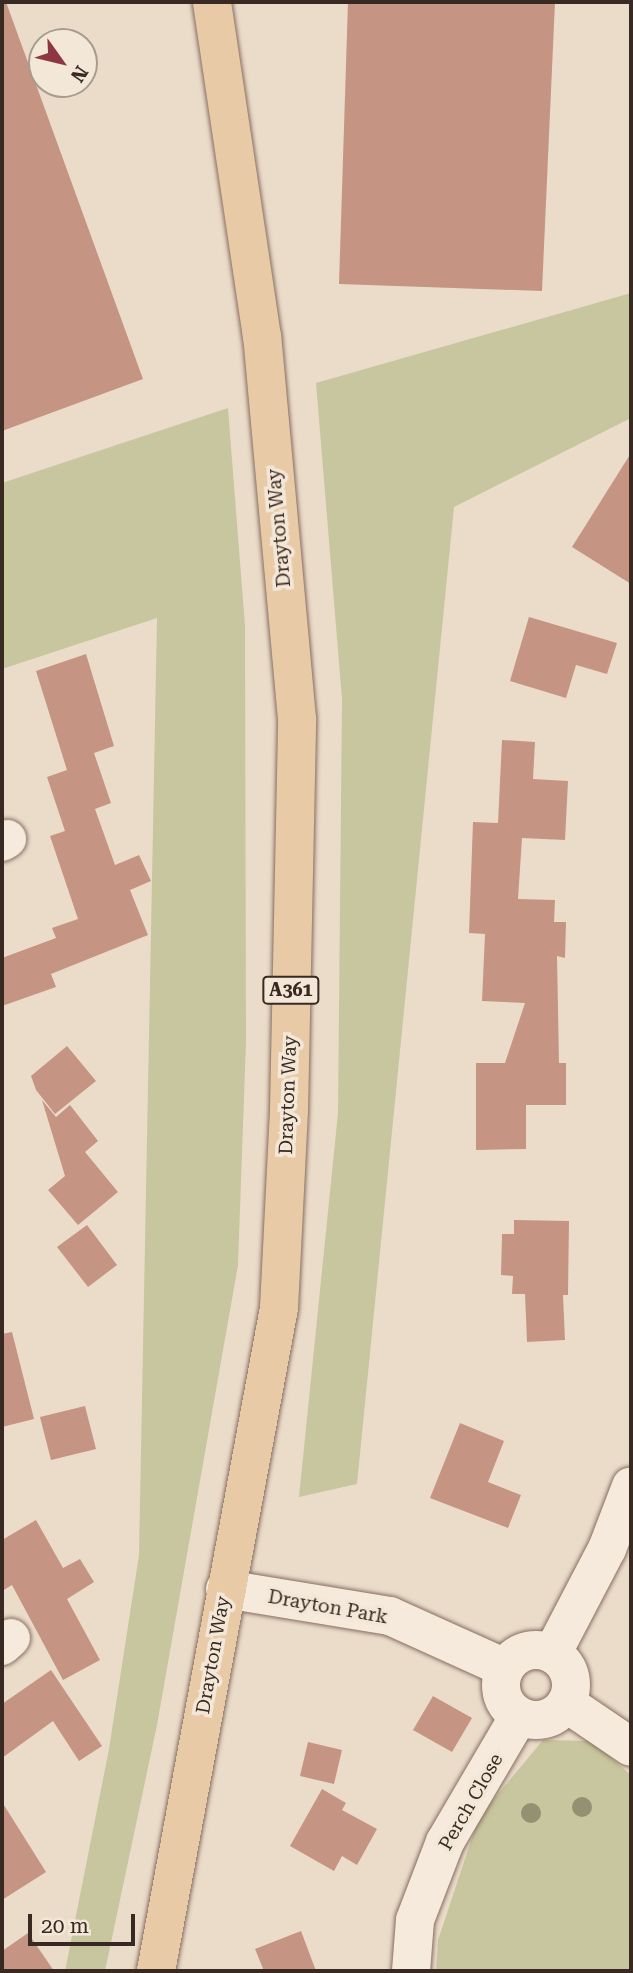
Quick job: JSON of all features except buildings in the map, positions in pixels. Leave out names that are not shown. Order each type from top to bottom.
[{"type":"main road","name":"Drayton Way","points":[[156,1971],[279,1308],[289,1110],[297,719],[262,337],[212,2]]},
{"type":"street","points":[[552,1654],[607,1549],[631,1486]]},
{"type":"street","name":"Drayton Park","points":[[225,1589],[390,1616],[505,1668]]},
{"type":"street","points":[[530,1651],[552,1654],[569,1674],[566,1703],[541,1720],[519,1716],[502,1697],[505,1668],[530,1651]]},
{"type":"street","points":[[566,1703],[631,1747]]},
{"type":"street","name":"Perch Close","points":[[411,1971],[415,1920],[445,1842],[519,1716]]},
{"type":"shaded area","points":[[631,293],[631,418],[454,507],[357,1484],[299,1497],[338,1113],[342,699],[316,383]]},
{"type":"shaded area","points":[[228,408],[245,626],[246,1042],[238,1265],[157,1725],[105,1971],[65,1971],[109,1749],[139,1555],[157,618],[2,669],[2,483]]},
{"type":"shaded area","points":[[543,1740],[591,1741],[631,1775],[631,1971],[436,1971],[438,1940],[479,1817]]}]
